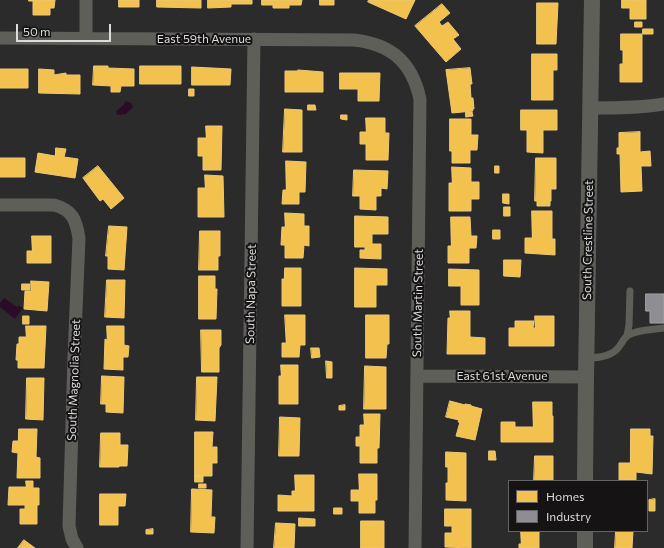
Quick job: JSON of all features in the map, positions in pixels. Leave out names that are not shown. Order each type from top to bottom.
[{"type":"street","points":[[86,0],[86,38]]},
{"type":"street","name":"South Crestline Street","points":[[585,480],[592,0]]},
{"type":"street","name":"East 59th Avenue","points":[[0,38],[354,40],[368,41],[379,45],[391,51],[403,61]]},
{"type":"street","name":"South Napa Street","points":[[247,548],[254,39]]},
{"type":"street","name":"South Martin Street","points":[[403,61],[417,85],[420,99],[415,548]]},
{"type":"street","points":[[591,108],[631,108],[664,104]]},
{"type":"street","name":"South Magnolia Street","points":[[0,204],[54,205],[63,207],[71,213],[75,220],[79,238],[69,526],[72,539],[77,548]]},
{"type":"street","name":"East 61st Avenue","points":[[417,376],[586,377]]},
{"type":"street","points":[[585,532],[585,548]]},
{"type":"lane","points":[[586,358],[605,356],[612,353],[627,336],[629,325],[630,291]]},
{"type":"lane","points":[[627,336],[642,331],[664,328]]},
{"type":"shaded area","points":[[125,101],[131,103],[133,107],[126,114],[118,115],[116,113],[117,110],[124,105]]},
{"type":"shaded area","points":[[4,298],[17,307],[19,306],[23,308],[15,319],[0,307],[0,303]]},
{"type":"building: Homes","points":[[29,0],[55,0],[54,8],[50,8],[50,15],[33,15],[33,1]]},
{"type":"building: Homes","points":[[119,0],[139,0],[139,7],[119,7]]},
{"type":"building: Homes","points":[[157,0],[201,0],[201,8],[157,7]]},
{"type":"building: Homes","points":[[208,0],[252,0],[252,4],[231,4],[231,7],[208,8]]},
{"type":"building: Homes","points":[[262,0],[302,0],[301,5],[289,5],[289,8],[273,8],[273,5],[262,5]]},
{"type":"building: Homes","points":[[320,0],[334,0],[334,5],[320,5]]},
{"type":"building: Homes","points":[[369,0],[415,0],[406,19],[368,2]]},
{"type":"building: Homes","points":[[622,0],[646,0],[646,19],[630,19],[630,8],[622,8]]},
{"type":"building: Homes","points":[[537,3],[558,3],[556,44],[537,44]]},
{"type":"building: Homes","points":[[442,4],[450,13],[439,22],[442,26],[448,22],[459,35],[453,39],[461,49],[446,62],[415,26]]},
{"type":"building: Homes","points":[[635,22],[642,22],[642,27],[635,27]]},
{"type":"building: Homes","points":[[643,29],[653,29],[653,34],[643,34]]},
{"type":"building: Homes","points":[[621,34],[642,34],[642,82],[620,82],[620,64],[623,64]]},
{"type":"building: Homes","points":[[532,54],[557,54],[557,70],[553,70],[553,100],[532,100]]},
{"type":"building: Homes","points":[[94,66],[134,69],[134,86],[121,86],[120,92],[111,92],[111,86],[93,85]]},
{"type":"building: Homes","points":[[140,66],[181,66],[181,84],[140,84]]},
{"type":"building: Homes","points":[[192,67],[231,69],[230,85],[192,85]]},
{"type":"building: Homes","points":[[470,68],[472,84],[470,84],[471,98],[473,98],[474,109],[472,109],[473,111],[452,113],[446,70]]},
{"type":"building: Homes","points":[[0,69],[28,69],[28,88],[0,88]]},
{"type":"building: Homes","points":[[39,69],[54,70],[54,75],[66,73],[66,75],[80,75],[80,94],[39,93]]},
{"type":"building: Homes","points":[[298,70],[323,72],[323,92],[285,92],[285,71]]},
{"type":"building: Homes","points":[[340,73],[380,73],[379,101],[358,101],[358,89],[340,89]]},
{"type":"building: Homes","points":[[189,89],[194,89],[194,96],[189,96]]},
{"type":"building: Homes","points":[[308,105],[315,105],[316,110],[308,110]]},
{"type":"building: Homes","points":[[285,109],[302,110],[302,152],[283,152]]},
{"type":"building: Homes","points":[[521,110],[557,110],[557,130],[543,130],[543,153],[527,152],[527,130],[521,130]]},
{"type":"building: Homes","points":[[466,112],[472,112],[473,116],[466,117]]},
{"type":"building: Homes","points":[[341,115],[347,115],[347,120],[341,119]]},
{"type":"building: Homes","points":[[366,118],[385,118],[385,133],[389,133],[388,160],[366,160],[366,144],[360,144],[360,132],[366,132]]},
{"type":"building: Homes","points":[[450,119],[471,119],[471,135],[478,135],[477,150],[470,150],[470,163],[452,163],[452,151],[450,151]]},
{"type":"building: Homes","points":[[206,126],[222,126],[221,170],[203,170],[203,156],[198,156],[198,138],[206,138]]},
{"type":"building: Homes","points":[[640,132],[640,152],[650,151],[651,166],[641,166],[642,191],[621,192],[620,154],[617,154],[617,148],[619,148],[619,133]]},
{"type":"building: Homes","points":[[56,148],[66,149],[64,157],[78,159],[75,178],[35,172],[38,153],[55,156]]},
{"type":"building: Homes","points":[[0,158],[25,158],[25,177],[0,177]]},
{"type":"building: Homes","points":[[536,158],[556,158],[556,189],[551,189],[550,206],[537,206],[537,201],[535,201]]},
{"type":"building: Homes","points":[[286,161],[306,162],[305,192],[299,192],[299,204],[282,204],[283,190],[286,190]]},
{"type":"building: Homes","points":[[98,166],[124,198],[111,209],[103,199],[100,201],[83,178]]},
{"type":"building: Homes","points":[[495,166],[499,166],[499,173],[495,173]]},
{"type":"building: Homes","points":[[452,167],[471,168],[471,182],[479,182],[479,199],[471,199],[471,211],[449,211],[449,183],[452,183]]},
{"type":"building: Homes","points":[[354,170],[388,171],[387,189],[381,188],[381,196],[376,196],[376,210],[360,209],[360,196],[353,196]]},
{"type":"building: Homes","points":[[205,175],[223,176],[224,217],[198,217],[198,188],[205,188]]},
{"type":"building: Homes","points":[[503,194],[509,194],[509,204],[503,203]]},
{"type":"building: Homes","points":[[504,207],[510,207],[510,216],[504,216]]},
{"type":"building: Homes","points":[[532,211],[552,211],[552,239],[555,239],[555,255],[525,253],[525,238],[532,238]]},
{"type":"building: Homes","points":[[285,213],[304,214],[304,226],[309,226],[309,246],[304,245],[303,258],[285,258],[285,245],[281,245],[282,227],[285,227]]},
{"type":"building: Homes","points":[[355,216],[388,217],[388,234],[372,234],[372,244],[381,244],[381,259],[360,258],[360,250],[365,250],[365,247],[355,247]]},
{"type":"building: Homes","points":[[451,217],[470,217],[471,236],[477,236],[476,248],[469,248],[469,263],[448,263],[448,246],[451,246]]},
{"type":"building: Homes","points":[[109,226],[127,227],[124,270],[108,269],[108,256],[106,256]]},
{"type":"building: Homes","points":[[493,230],[500,230],[500,239],[493,239]]},
{"type":"building: Homes","points":[[200,231],[220,231],[220,256],[218,256],[218,270],[199,270]]},
{"type":"building: Homes","points":[[32,236],[51,236],[51,263],[27,263],[27,251],[32,251]]},
{"type":"building: Homes","points":[[504,260],[521,260],[520,277],[504,276]]},
{"type":"building: Homes","points":[[285,268],[301,268],[301,306],[282,306],[282,279],[284,279]]},
{"type":"building: Homes","points":[[355,268],[387,269],[387,285],[376,285],[376,307],[355,307]]},
{"type":"building: Homes","points":[[449,269],[479,270],[479,305],[461,305],[461,286],[449,286]]},
{"type":"building: Homes","points":[[199,276],[215,276],[215,289],[217,289],[216,319],[199,319]]},
{"type":"building: Homes","points":[[107,280],[125,280],[124,318],[105,317]]},
{"type":"building: Homes","points":[[31,281],[49,282],[47,311],[24,309],[25,291],[31,291]]},
{"type":"building: Homes","points":[[22,284],[30,284],[30,290],[22,290]]},
{"type":"building: Homes","points":[[450,311],[470,311],[470,337],[485,338],[485,354],[447,354],[448,318],[450,318]]},
{"type":"building: Homes","points":[[285,315],[305,315],[305,345],[300,345],[299,357],[282,357],[282,343],[286,343]]},
{"type":"building: Homes","points":[[366,315],[389,315],[389,344],[387,344],[386,358],[366,358]]},
{"type":"building: Homes","points":[[23,316],[29,316],[29,324],[23,324]]},
{"type":"building: Homes","points":[[535,316],[554,316],[554,346],[509,346],[509,328],[515,328],[515,321],[534,321],[533,328],[535,328]]},
{"type":"building: Homes","points":[[26,326],[46,326],[44,368],[18,368],[18,360],[16,360],[17,344],[19,344],[19,337],[26,337]]},
{"type":"building: Homes","points":[[107,326],[124,326],[124,345],[129,346],[128,357],[123,357],[123,370],[104,369]]},
{"type":"building: Homes","points":[[201,330],[221,330],[219,372],[202,372]]},
{"type":"building: Homes","points":[[311,348],[319,348],[320,357],[312,358]]},
{"type":"building: Homes","points":[[326,361],[332,362],[332,378],[327,378]]},
{"type":"building: Homes","points":[[281,365],[298,365],[298,404],[279,404],[279,376],[281,376]]},
{"type":"building: Homes","points":[[365,366],[386,367],[386,409],[364,409]]},
{"type":"building: Homes","points":[[102,376],[124,377],[123,413],[106,412],[106,404],[101,404]]},
{"type":"building: Homes","points":[[197,377],[217,377],[215,421],[196,420]]},
{"type":"building: Homes","points":[[27,378],[44,378],[43,420],[26,419]]},
{"type":"building: Homes","points":[[450,401],[471,405],[482,409],[475,440],[456,436],[460,422],[458,422],[459,420],[446,417]]},
{"type":"building: Homes","points":[[533,402],[552,402],[553,442],[501,442],[501,422],[515,422],[515,427],[533,427]]},
{"type":"building: Homes","points":[[345,405],[345,410],[339,410],[339,406]]},
{"type":"building: Homes","points":[[364,414],[380,414],[377,463],[360,463],[360,446],[356,446],[356,437],[360,437],[360,425],[364,425]]},
{"type":"building: Homes","points":[[280,417],[300,418],[299,456],[279,456]]},
{"type":"building: Homes","points":[[19,429],[37,429],[36,457],[40,458],[40,478],[17,478],[18,453],[12,452],[13,441],[18,441]]},
{"type":"building: Homes","points":[[631,429],[650,429],[650,436],[653,436],[652,474],[636,472],[636,480],[619,480],[619,463],[630,463]]},
{"type":"building: Homes","points":[[195,432],[213,432],[212,447],[217,447],[217,463],[212,463],[212,476],[195,476]]},
{"type":"building: Homes","points":[[101,433],[120,433],[120,445],[128,445],[127,466],[100,467]]},
{"type":"building: Homes","points":[[489,451],[495,451],[496,460],[489,460]]},
{"type":"building: Homes","points":[[446,452],[466,453],[466,501],[446,500],[448,467],[446,467]]},
{"type":"building: Homes","points":[[535,456],[553,456],[553,480],[534,480]]},
{"type":"building: Homes","points":[[359,474],[377,474],[377,500],[375,500],[375,513],[359,513],[359,501],[351,501],[351,490],[359,490]]},
{"type":"building: Homes","points":[[295,475],[314,475],[314,511],[278,511],[278,495],[292,496],[292,491],[295,491]]},
{"type":"building: Homes","points":[[195,476],[203,476],[203,482],[195,482]]},
{"type":"building: Homes","points":[[26,481],[33,481],[33,488],[39,488],[37,524],[20,524],[20,509],[25,509],[25,505],[8,505],[9,487],[26,487]]},
{"type":"building: Homes","points":[[199,484],[206,484],[206,488],[199,488]]},
{"type":"building: Homes","points":[[192,489],[212,490],[211,517],[215,517],[214,533],[191,532]]},
{"type":"building: Homes","points":[[100,494],[126,494],[125,506],[118,506],[118,525],[100,525]]},
{"type":"building: Homes","points":[[655,499],[655,511],[649,511],[649,500]]},
{"type":"building: Homes","points":[[334,508],[342,508],[342,514],[334,514]]},
{"type":"building: Homes","points":[[445,509],[471,509],[471,548],[445,547],[445,533],[452,533],[452,526],[445,526]]},
{"type":"building: Homes","points":[[299,518],[315,519],[315,526],[299,526]]},
{"type":"building: Homes","points":[[361,521],[384,521],[384,548],[361,548]]},
{"type":"building: Homes","points":[[276,523],[295,524],[294,548],[274,548]]},
{"type":"building: Homes","points":[[153,529],[153,534],[146,534],[146,530]]},
{"type":"building: Homes","points":[[521,532],[539,532],[539,548],[519,548],[519,544],[521,544]]},
{"type":"building: Homes","points":[[616,532],[633,532],[632,548],[615,548]]},
{"type":"building: Homes","points":[[24,540],[35,548],[18,548]]},
{"type":"building: Industry","points":[[646,294],[664,294],[664,323],[650,323],[650,311],[646,311]]}]
